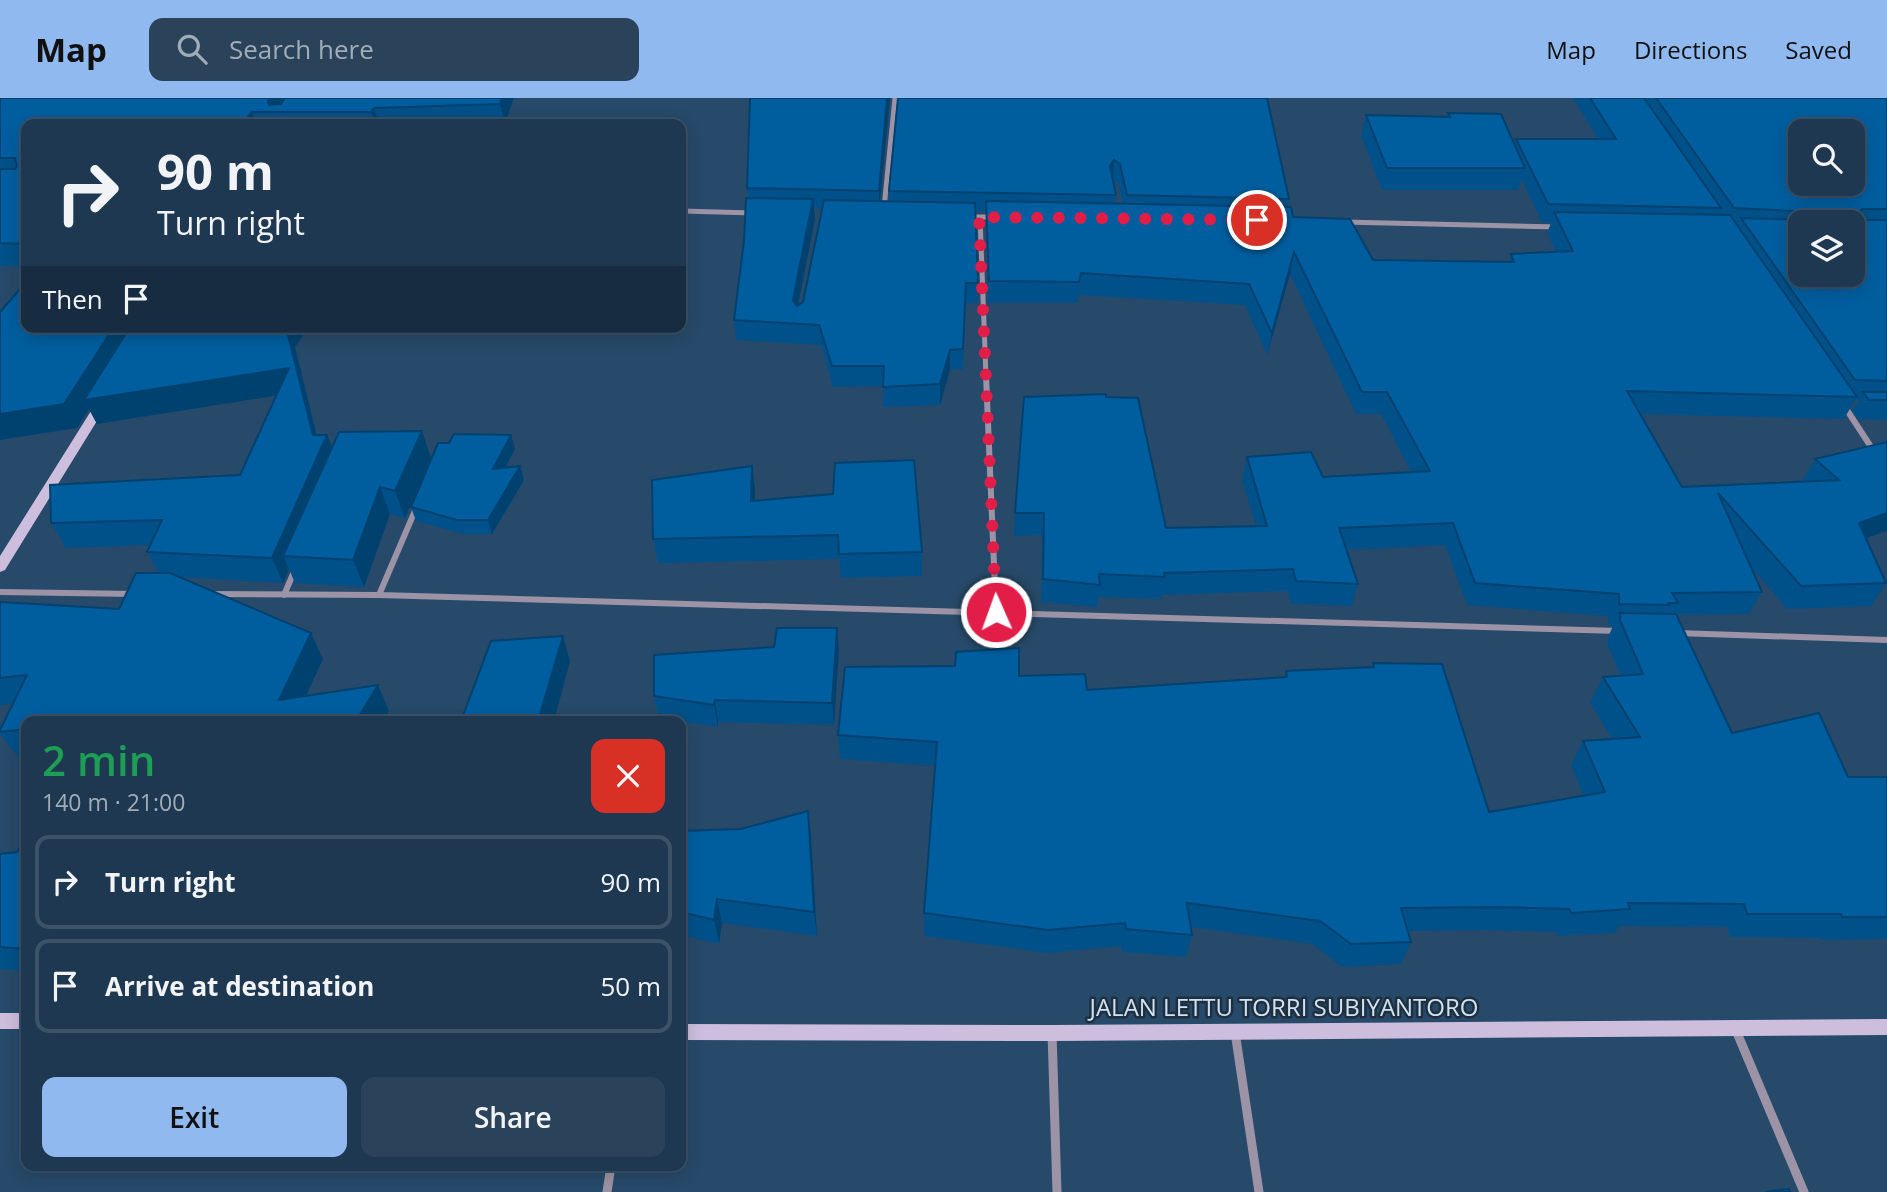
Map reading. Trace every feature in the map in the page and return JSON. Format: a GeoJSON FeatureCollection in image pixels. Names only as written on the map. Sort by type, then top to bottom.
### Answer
{"type":"FeatureCollection","features":[{"type":"Feature","properties":{"kind":"main road"},"geometry":{"type":"LineString","coordinates":[[0,567],[108,394]]}},
{"type":"Feature","properties":{"kind":"main road"},"geometry":{"type":"LineString","coordinates":[[0,1021],[21,1021]]}},
{"type":"Feature","properties":{"kind":"main road","name":"JALAN LETTU TORRI SUBIYANTORO"},"geometry":{"type":"LineString","coordinates":[[686,1032],[1052,1033],[1887,1027]]}},
{"type":"Feature","properties":{"kind":"street"},"geometry":{"type":"LineString","coordinates":[[884,215],[895,98]]}},
{"type":"Feature","properties":{"kind":"street"},"geometry":{"type":"LineString","coordinates":[[686,211],[757,213]]}},
{"type":"Feature","properties":{"kind":"street"},"geometry":{"type":"LineString","coordinates":[[966,217],[1005,218]]}},
{"type":"Feature","properties":{"kind":"street"},"geometry":{"type":"LineString","coordinates":[[979,217],[996,612]]}},
{"type":"Feature","properties":{"kind":"street"},"geometry":{"type":"LineString","coordinates":[[1339,222],[1559,228]]}},
{"type":"Feature","properties":{"kind":"street"},"geometry":{"type":"LineString","coordinates":[[1836,395],[1880,461]]}},
{"type":"Feature","properties":{"kind":"street"},"geometry":{"type":"LineString","coordinates":[[1843,405],[1854,406]]}},
{"type":"Feature","properties":{"kind":"street"},"geometry":{"type":"LineString","coordinates":[[379,595],[421,495]]}},
{"type":"Feature","properties":{"kind":"street"},"geometry":{"type":"LineString","coordinates":[[284,595],[300,558]]}},
{"type":"Feature","properties":{"kind":"street"},"geometry":{"type":"LineString","coordinates":[[0,592],[149,594]]}},
{"type":"Feature","properties":{"kind":"street"},"geometry":{"type":"LineString","coordinates":[[203,594],[379,595],[1622,632]]}},
{"type":"Feature","properties":{"kind":"street"},"geometry":{"type":"LineString","coordinates":[[1664,633],[1887,640]]}},
{"type":"Feature","properties":{"kind":"street"},"geometry":{"type":"LineString","coordinates":[[1734,1027],[1804,1192]]}},
{"type":"Feature","properties":{"kind":"street"},"geometry":{"type":"LineString","coordinates":[[1235,1031],[1259,1192]]}},
{"type":"Feature","properties":{"kind":"street"},"geometry":{"type":"LineString","coordinates":[[1052,1033],[1057,1192]]}},
{"type":"Feature","properties":{"kind":"street"},"geometry":{"type":"LineString","coordinates":[[607,1192],[610,1171]]}},
{"type":"Feature","properties":{"kind":"building"},"geometry":{"type":"Polygon","coordinates":[[[0,98],[270,98],[269,105],[281,104],[285,98],[502,98],[500,104],[374,108],[371,112],[252,112],[246,119],[21,119],[21,244],[0,243],[0,169],[15,169],[17,166],[15,158],[0,158],[0,98]]]}},
{"type":"Feature","properties":{"kind":"building"},"geometry":{"type":"Polygon","coordinates":[[[750,98],[887,98],[879,191],[747,188],[750,98]]]}},
{"type":"Feature","properties":{"kind":"building"},"geometry":{"type":"Polygon","coordinates":[[[898,98],[1267,98],[1289,199],[1127,195],[1120,164],[1114,160],[1110,166],[1116,195],[889,191],[898,98]]]}},
{"type":"Feature","properties":{"kind":"building"},"geometry":{"type":"Polygon","coordinates":[[[1590,98],[1644,98],[1721,208],[1548,204],[1516,139],[1616,139],[1590,98]]]}},
{"type":"Feature","properties":{"kind":"building"},"geometry":{"type":"Polygon","coordinates":[[[1656,98],[1887,98],[1887,209],[1788,211],[1734,208],[1656,98]]]}},
{"type":"Feature","properties":{"kind":"building"},"geometry":{"type":"Polygon","coordinates":[[[1448,113],[1501,114],[1525,168],[1387,168],[1366,115],[1450,117],[1448,113]]]}},
{"type":"Feature","properties":{"kind":"building"},"geometry":{"type":"Polygon","coordinates":[[[746,198],[813,199],[793,300],[797,306],[803,302],[824,200],[975,203],[978,283],[966,283],[963,349],[950,350],[940,384],[883,387],[884,366],[832,366],[819,325],[734,320],[744,241],[746,198]]]}},
{"type":"Feature","properties":{"kind":"building"},"geometry":{"type":"Polygon","coordinates":[[[986,201],[1291,207],[1293,217],[1350,219],[1373,260],[1514,262],[1511,254],[1573,251],[1554,212],[1730,215],[1857,397],[1627,391],[1682,487],[1839,480],[1815,459],[1887,442],[1887,513],[1859,523],[1886,583],[1801,586],[1718,493],[1762,592],[1672,593],[1678,603],[1619,604],[1619,594],[1475,583],[1453,523],[1339,528],[1358,584],[1296,581],[1293,569],[1164,573],[1165,577],[1099,574],[1100,585],[1043,579],[1044,513],[1015,513],[1024,397],[1106,394],[1106,397],[1138,398],[1166,528],[1267,526],[1247,457],[1311,452],[1323,477],[1430,471],[1387,392],[1362,392],[1294,252],[1272,333],[1249,284],[1081,273],[1079,282],[989,281],[986,201]]]}},
{"type":"Feature","properties":{"kind":"building"},"geometry":{"type":"Polygon","coordinates":[[[1741,218],[1788,219],[1788,285],[1741,218]]]}},
{"type":"Feature","properties":{"kind":"building"},"geometry":{"type":"Polygon","coordinates":[[[1865,220],[1887,220],[1887,381],[1855,380],[1790,287],[1865,287],[1865,220]]]}},
{"type":"Feature","properties":{"kind":"building"},"geometry":{"type":"Polygon","coordinates":[[[21,288],[21,333],[110,333],[64,404],[0,414],[0,312],[21,288]]]}},
{"type":"Feature","properties":{"kind":"building"},"geometry":{"type":"Polygon","coordinates":[[[126,333],[288,333],[313,435],[327,435],[272,558],[147,552],[162,520],[51,523],[50,485],[240,475],[289,368],[84,400],[126,333]]]}},
{"type":"Feature","properties":{"kind":"building"},"geometry":{"type":"Polygon","coordinates":[[[1863,392],[1887,392],[1887,400],[1869,400],[1863,392]]]}},
{"type":"Feature","properties":{"kind":"building"},"geometry":{"type":"Polygon","coordinates":[[[422,431],[395,491],[380,487],[353,560],[283,556],[339,432],[422,431]]]}},
{"type":"Feature","properties":{"kind":"building"},"geometry":{"type":"Polygon","coordinates":[[[454,434],[511,435],[493,469],[520,466],[488,520],[457,520],[411,507],[438,443],[449,443],[454,434]]]}},
{"type":"Feature","properties":{"kind":"building"},"geometry":{"type":"Polygon","coordinates":[[[914,460],[922,552],[839,554],[838,535],[653,539],[652,480],[752,466],[751,501],[833,494],[835,463],[914,460]]]}},
{"type":"Feature","properties":{"kind":"building"},"geometry":{"type":"Polygon","coordinates":[[[136,573],[170,573],[311,633],[279,700],[378,685],[359,716],[21,716],[21,730],[0,732],[27,675],[0,678],[0,602],[119,609],[136,573]]]}},
{"type":"Feature","properties":{"kind":"building"},"geometry":{"type":"Polygon","coordinates":[[[1620,613],[1676,614],[1732,733],[1819,713],[1848,777],[1887,777],[1887,917],[1747,914],[1744,904],[1628,903],[1630,909],[1571,913],[1569,909],[1401,908],[1411,942],[1351,944],[1320,921],[1187,903],[1192,935],[1126,929],[1125,923],[1048,930],[924,913],[937,742],[838,735],[845,667],[955,666],[956,652],[1019,648],[1019,676],[1085,674],[1087,690],[1287,677],[1286,671],[1374,667],[1373,663],[1442,664],[1489,812],[1605,792],[1583,741],[1640,737],[1603,677],[1643,674],[1620,620],[1620,613]]]}},
{"type":"Feature","properties":{"kind":"building"},"geometry":{"type":"Polygon","coordinates":[[[777,628],[837,628],[832,703],[715,700],[714,705],[654,696],[654,655],[774,647],[777,628]]]}},
{"type":"Feature","properties":{"kind":"building"},"geometry":{"type":"Polygon","coordinates":[[[563,636],[539,716],[463,716],[491,641],[563,636]]]}},
{"type":"Feature","properties":{"kind":"building"},"geometry":{"type":"Polygon","coordinates":[[[808,811],[814,912],[717,899],[714,920],[686,913],[686,831],[741,829],[808,811]]]}},
{"type":"Feature","properties":{"kind":"building"},"geometry":{"type":"Polygon","coordinates":[[[21,845],[21,949],[0,947],[0,854],[17,852],[21,845]]]}},
{"type":"Feature","properties":{"kind":"building"},"geometry":{"type":"Polygon","coordinates":[[[1789,1189],[1790,1192],[1765,1192],[1789,1189]]]}},
{"type":"Feature","properties":{"kind":"route"},"geometry":{"type":"LineString","coordinates":[[996,612],[979,217],[1257,220]]}}]}
